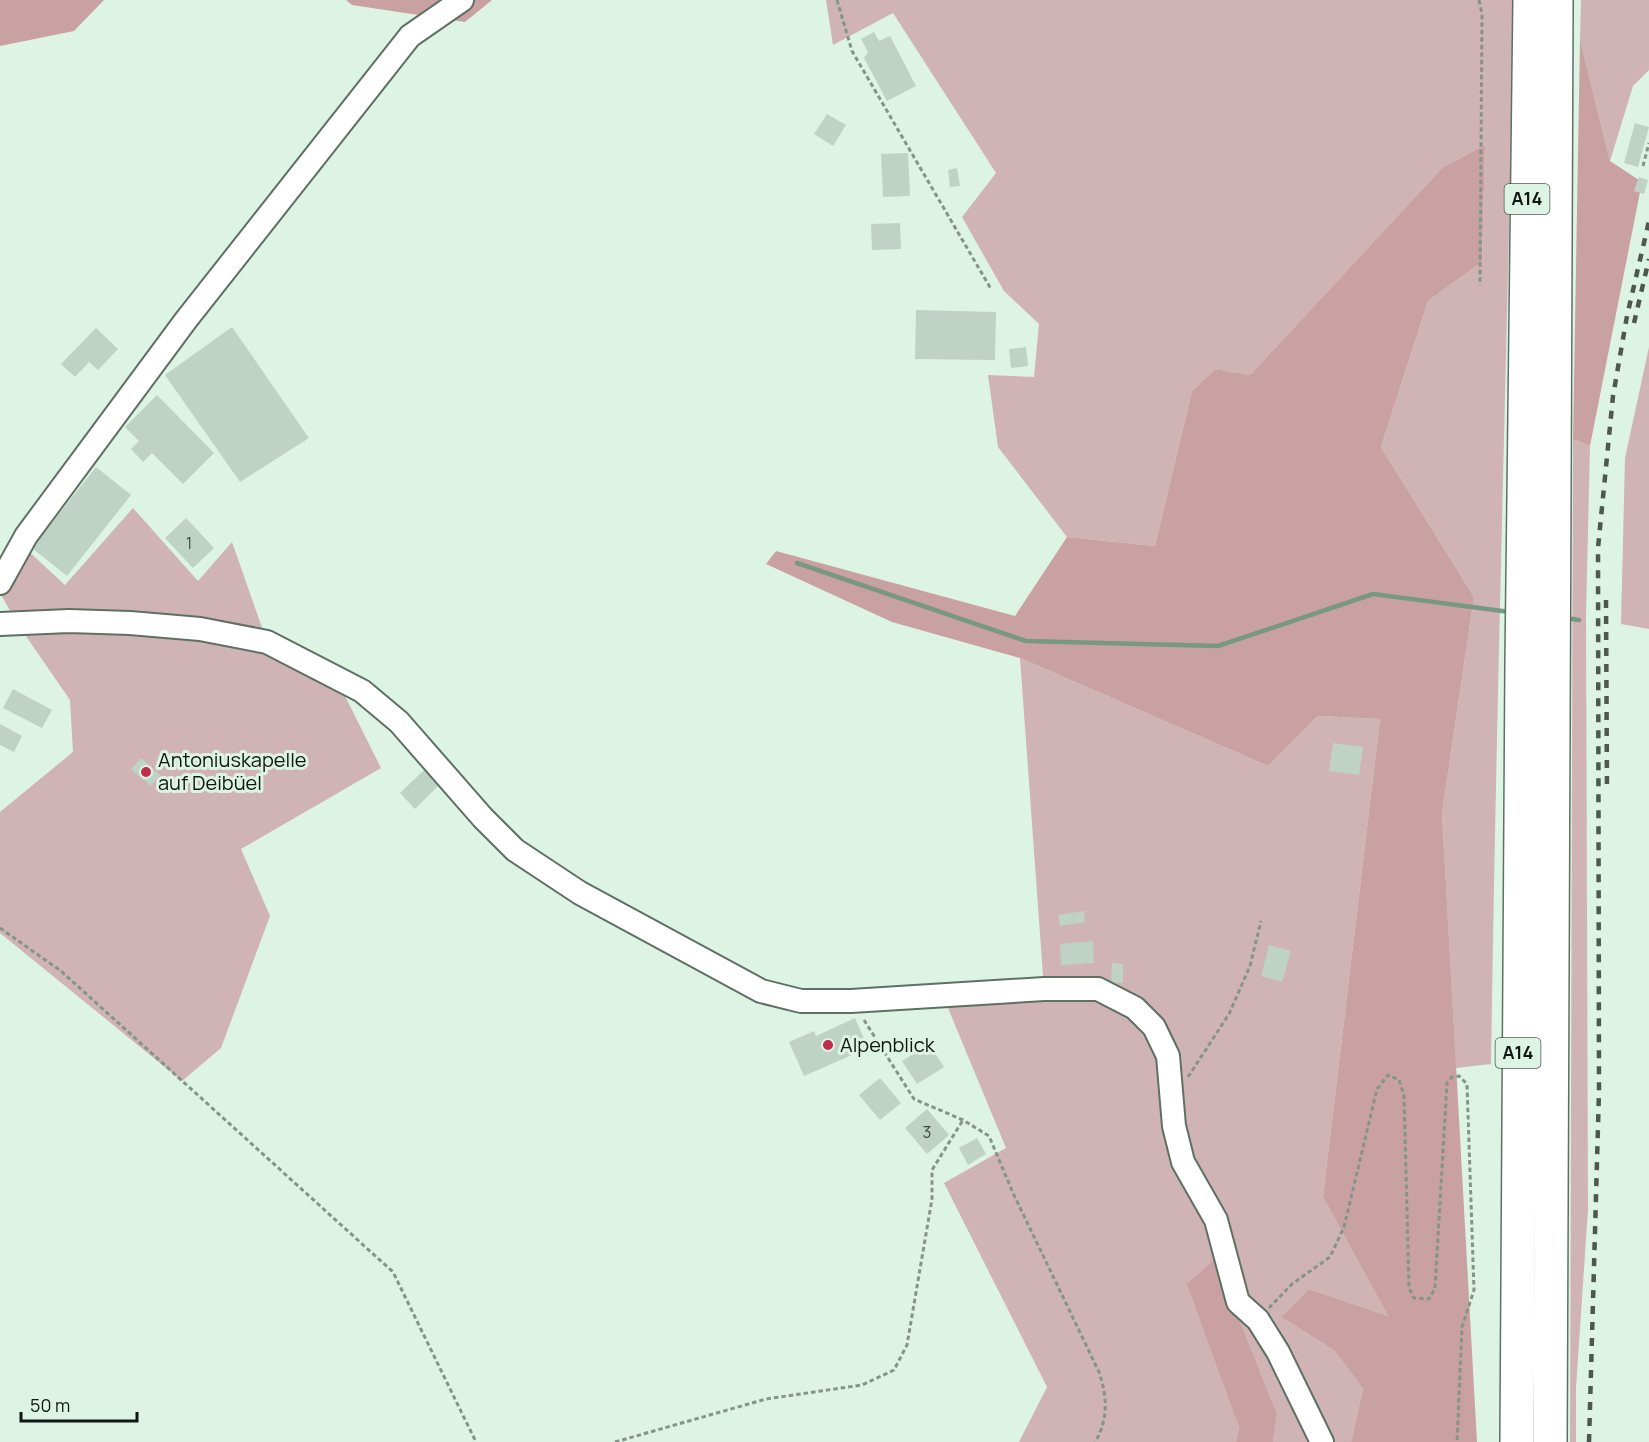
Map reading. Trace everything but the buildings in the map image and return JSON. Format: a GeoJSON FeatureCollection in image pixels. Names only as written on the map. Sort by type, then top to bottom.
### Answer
{"type":"FeatureCollection","features":[{"type":"Feature","properties":{"kind":"highway","name":"A14"},"geometry":{"type":"LineString","coordinates":[[1517,1442],[1521,664],[1530,0]]}},
{"type":"Feature","properties":{"kind":"highway","name":"A14"},"geometry":{"type":"LineString","coordinates":[[1550,1442],[1556,0]]}},
{"type":"Feature","properties":{"kind":"street"},"geometry":{"type":"LineString","coordinates":[[0,583],[26,536],[186,320],[410,36],[462,0]]}},
{"type":"Feature","properties":{"kind":"street"},"geometry":{"type":"LineString","coordinates":[[0,623],[69,621],[130,624],[200,629],[267,642],[362,691],[399,722],[514,850],[580,893],[761,991],[801,1000],[851,1001],[1044,989],[1098,989],[1135,1008],[1154,1027],[1168,1056],[1174,1126],[1183,1162],[1216,1220],[1238,1302],[1258,1320],[1278,1352],[1322,1442]]}},
{"type":"Feature","properties":{"kind":"path"},"geometry":{"type":"LineString","coordinates":[[837,0],[852,51],[991,289]]}},
{"type":"Feature","properties":{"kind":"path"},"geometry":{"type":"LineString","coordinates":[[1479,0],[1482,14],[1480,285]]}},
{"type":"Feature","properties":{"kind":"path"},"geometry":{"type":"LineString","coordinates":[[1643,166],[1649,143]]}},
{"type":"Feature","properties":{"kind":"path"},"geometry":{"type":"LineString","coordinates":[[1172,1089],[1192,1074],[1229,1014],[1250,966],[1261,921]]}},
{"type":"Feature","properties":{"kind":"path"},"geometry":{"type":"LineString","coordinates":[[0,928],[61,971],[393,1272],[476,1442]]}},
{"type":"Feature","properties":{"kind":"path"},"geometry":{"type":"LineString","coordinates":[[851,1001],[914,1099],[963,1120],[988,1136],[1012,1193],[1099,1372],[1106,1393],[1104,1427],[1095,1442]]}},
{"type":"Feature","properties":{"kind":"path"},"geometry":{"type":"LineString","coordinates":[[1258,1320],[1292,1284],[1330,1257],[1344,1227],[1377,1089],[1388,1075],[1399,1080],[1404,1095],[1409,1288],[1414,1298],[1429,1299],[1435,1288],[1448,1083],[1452,1077],[1459,1076],[1467,1084],[1474,1290],[1462,1327],[1457,1442]]}},
{"type":"Feature","properties":{"kind":"path"},"geometry":{"type":"LineString","coordinates":[[615,1442],[766,1399],[862,1384],[894,1370],[907,1345],[932,1199],[932,1170],[963,1120]]}},
{"type":"Feature","properties":{"kind":"shaded area"},"geometry":{"type":"Polygon","coordinates":[[[0,0],[104,0],[74,31],[0,46],[0,0]]]}},
{"type":"Feature","properties":{"kind":"shaded area"},"geometry":{"type":"Polygon","coordinates":[[[346,0],[492,0],[465,22],[352,5],[346,0]]]}},
{"type":"Feature","properties":{"kind":"shaded area"},"geometry":{"type":"Polygon","coordinates":[[[826,0],[1514,0],[1491,1064],[1456,1068],[1442,813],[1474,597],[1381,447],[1428,301],[1482,262],[1485,145],[1443,167],[1250,375],[1215,369],[1192,391],[1155,546],[1067,537],[998,447],[988,375],[1034,377],[1039,324],[1004,291],[962,217],[996,173],[893,13],[833,45],[826,0]]]}},
{"type":"Feature","properties":{"kind":"shaded area"},"geometry":{"type":"Polygon","coordinates":[[[1581,0],[1649,0],[1649,70],[1633,86],[1610,161],[1580,39],[1581,0]]]}},
{"type":"Feature","properties":{"kind":"shaded area"},"geometry":{"type":"Polygon","coordinates":[[[1580,39],[1610,161],[1642,182],[1590,446],[1573,439],[1580,39]]]}},
{"type":"Feature","properties":{"kind":"shaded area"},"geometry":{"type":"Polygon","coordinates":[[[1485,145],[1482,262],[1428,301],[1381,447],[1474,597],[1442,813],[1477,1442],[1351,1442],[1363,1389],[1335,1351],[1281,1317],[1309,1289],[1388,1316],[1323,1197],[1380,719],[1318,716],[1268,766],[1020,658],[892,622],[766,564],[776,551],[1015,616],[1067,537],[1155,546],[1192,391],[1215,369],[1250,375],[1443,167],[1485,145]]]}},
{"type":"Feature","properties":{"kind":"shaded area"},"geometry":{"type":"Polygon","coordinates":[[[1649,347],[1649,629],[1621,624],[1625,458],[1649,347]]]}},
{"type":"Feature","properties":{"kind":"shaded area"},"geometry":{"type":"Polygon","coordinates":[[[1573,439],[1590,446],[1586,616],[1588,1209],[1576,1388],[1576,1442],[1570,1442],[1573,439]]]}},
{"type":"Feature","properties":{"kind":"shaded area"},"geometry":{"type":"Polygon","coordinates":[[[133,508],[198,581],[232,542],[267,642],[336,678],[381,768],[241,849],[270,916],[221,1048],[182,1081],[0,933],[0,812],[73,752],[70,700],[17,623],[0,593],[26,549],[65,585],[133,508]]]}},
{"type":"Feature","properties":{"kind":"shaded area"},"geometry":{"type":"Polygon","coordinates":[[[1020,658],[1268,766],[1318,716],[1380,719],[1323,1197],[1388,1316],[1309,1289],[1281,1317],[1335,1351],[1363,1389],[1351,1442],[1273,1442],[1277,1415],[1218,1363],[1239,1427],[1236,1442],[1019,1442],[1047,1387],[944,1183],[1006,1148],[943,996],[1044,989],[1020,658]]]}},
{"type":"Feature","properties":{"kind":"shaded area"},"geometry":{"type":"Polygon","coordinates":[[[1215,1259],[1277,1415],[1273,1442],[1236,1442],[1239,1427],[1187,1284],[1215,1259]]]}},
{"type":"Feature","properties":{"kind":"waterway"},"geometry":{"type":"LineString","coordinates":[[797,563],[1026,641],[1218,646],[1373,594],[1510,612]]}},
{"type":"Feature","properties":{"kind":"waterway"},"geometry":{"type":"LineString","coordinates":[[1566,618],[1579,620]]}},
{"type":"Feature","properties":{"kind":"railway"},"geometry":{"type":"LineString","coordinates":[[1589,1442],[1599,1091],[1598,548],[1613,396],[1627,316],[1649,221]]}},
{"type":"Feature","properties":{"kind":"railway"},"geometry":{"type":"LineString","coordinates":[[1634,323],[1649,259]]}},
{"type":"Feature","properties":{"kind":"railway"},"geometry":{"type":"LineString","coordinates":[[1606,600],[1607,792]]}},
{"type":"Feature","properties":{"kind":"place","name":"Antoniuskapelle auf Deibüel"},"geometry":{"type":"Point","coordinates":[146,772]}},
{"type":"Feature","properties":{"kind":"place","name":"Alpenblick"},"geometry":{"type":"Point","coordinates":[828,1045]}}]}
